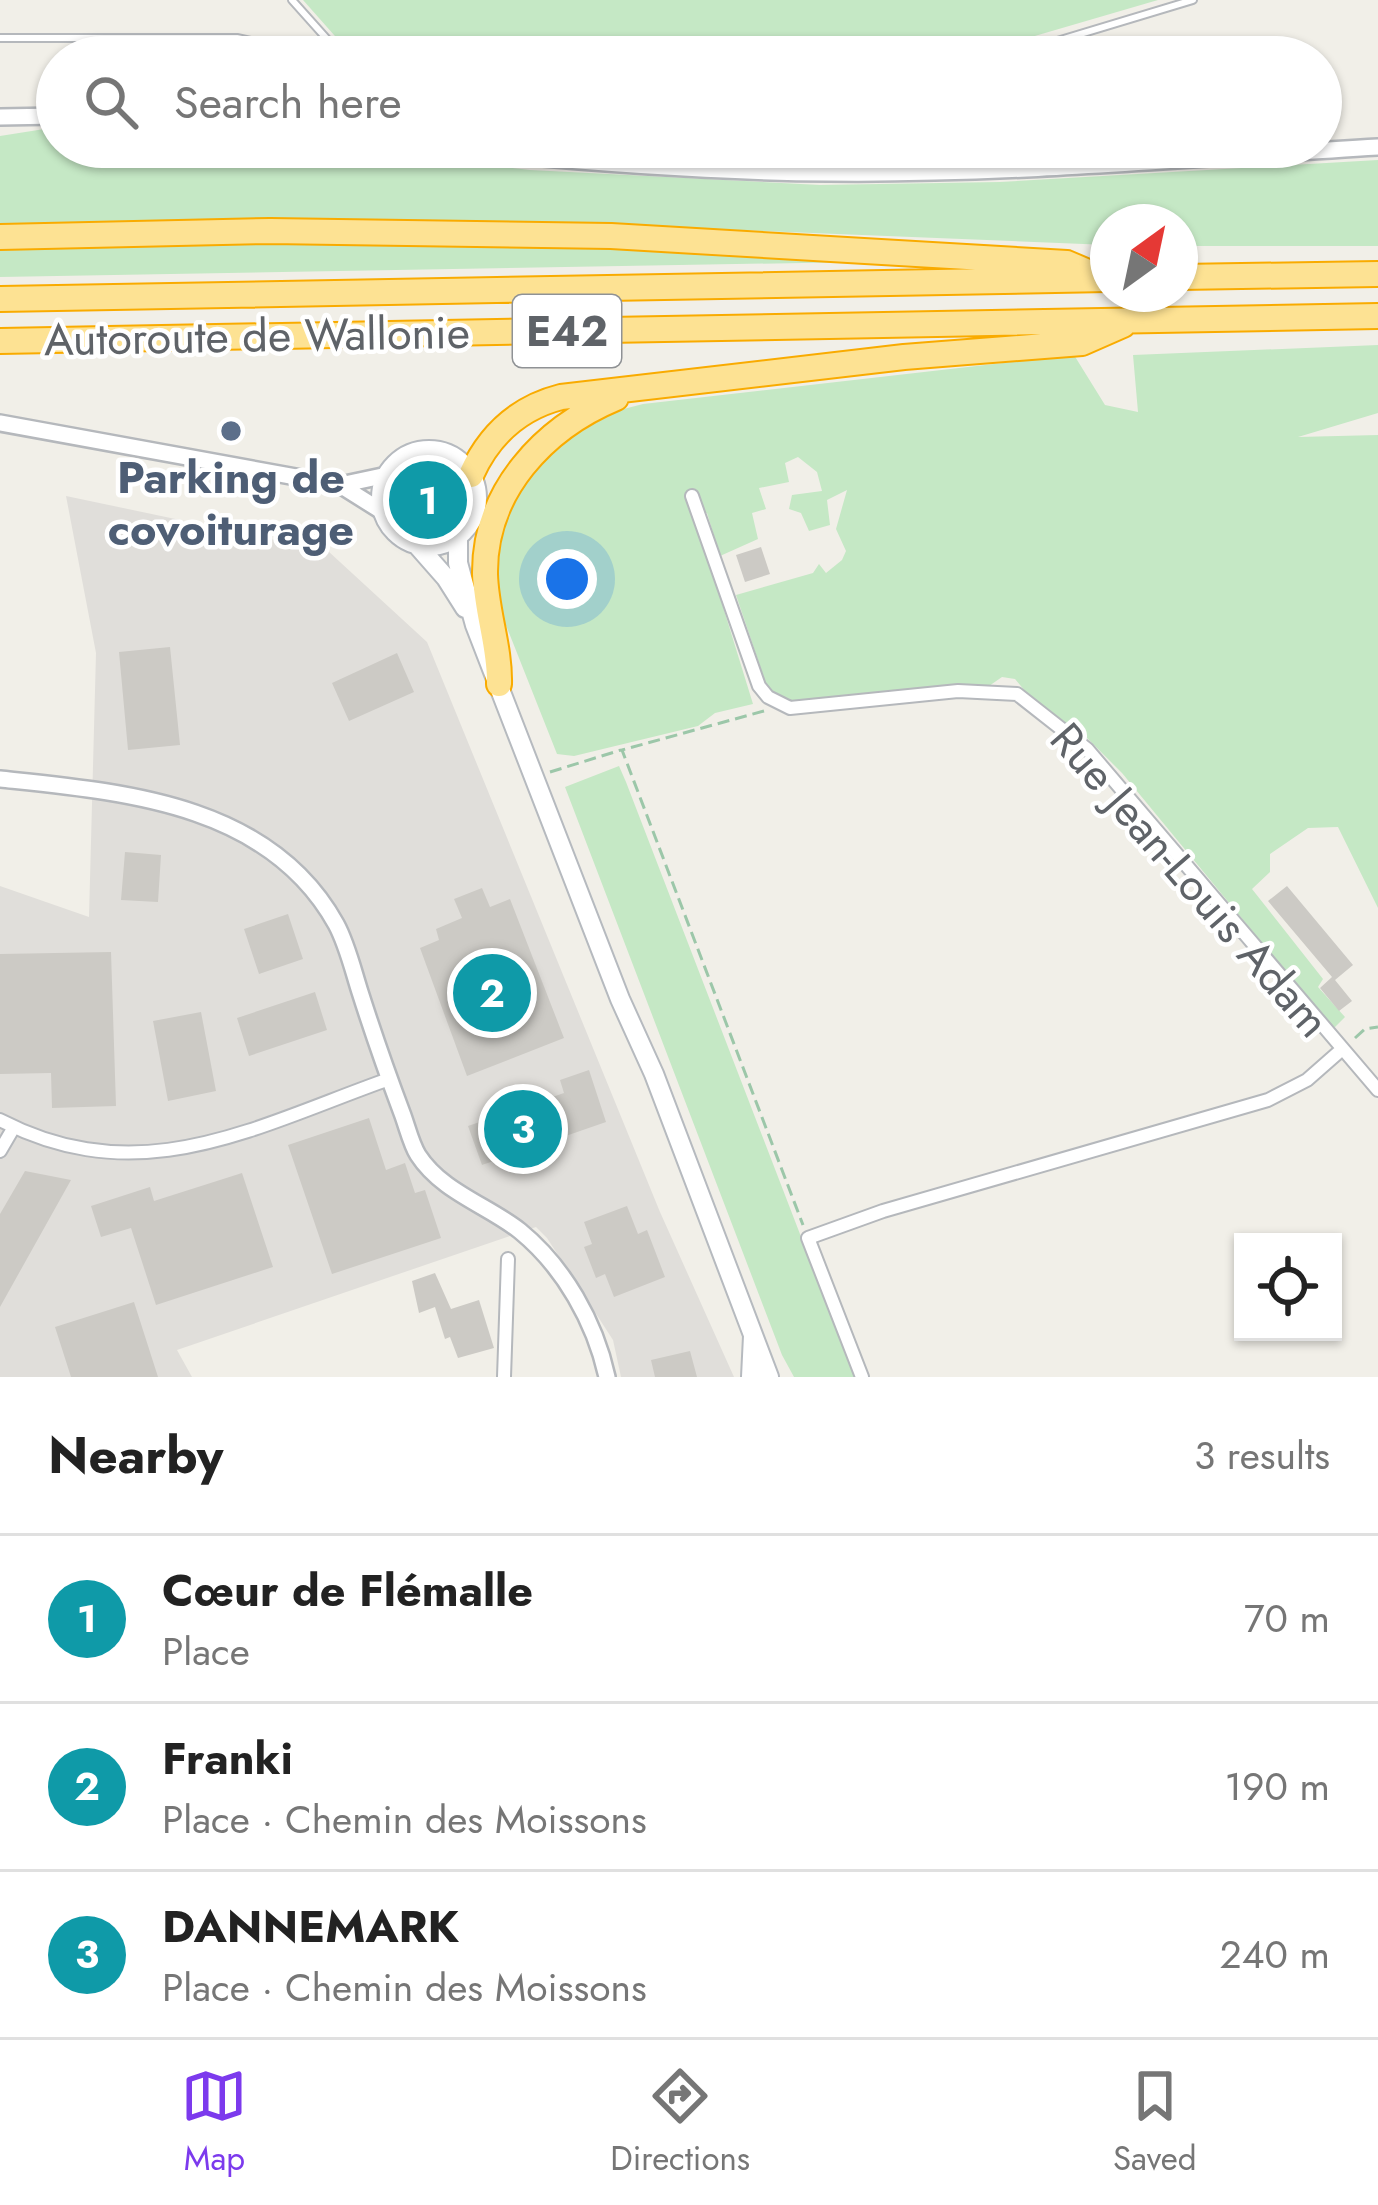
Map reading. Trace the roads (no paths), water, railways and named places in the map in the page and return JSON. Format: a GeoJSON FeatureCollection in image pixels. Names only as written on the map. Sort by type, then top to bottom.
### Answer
{"type":"FeatureCollection","features":[{"type":"Feature","properties":{"kind":"highway"},"geometry":{"type":"LineString","coordinates":[[0,237],[248,231],[611,236],[1067,263],[1090,273]]}},
{"type":"Feature","properties":{"kind":"highway"},"geometry":{"type":"LineString","coordinates":[[1198,278],[1378,274]]}},
{"type":"Feature","properties":{"kind":"highway","name":"Autoroute de Wallonie"},"geometry":{"type":"LineString","coordinates":[[0,299],[1090,279]]}},
{"type":"Feature","properties":{"kind":"highway","name":"Autoroute de Wallonie"},"geometry":{"type":"LineString","coordinates":[[0,340],[1378,316]]}},
{"type":"Feature","properties":{"kind":"highway"},"geometry":{"type":"LineString","coordinates":[[471,475],[496,435],[537,403],[904,357],[1082,343],[1135,321]]}},
{"type":"Feature","properties":{"kind":"highway"},"geometry":{"type":"LineString","coordinates":[[499,684],[500,656],[491,628],[485,570],[498,507],[534,453],[568,422],[620,397],[661,386]]}},
{"type":"Feature","properties":{"kind":"main road"},"geometry":{"type":"LineString","coordinates":[[417,545],[439,545],[458,536],[470,524],[476,508],[471,475],[454,458],[431,451],[408,455],[387,475],[381,493],[383,512],[394,531],[417,545],[446,578],[475,625]]}},
{"type":"Feature","properties":{"kind":"main road"},"geometry":{"type":"LineString","coordinates":[[458,536],[458,563],[475,625],[774,1377]]}},
{"type":"Feature","properties":{"kind":"main road"},"geometry":{"type":"LineString","coordinates":[[752,1377],[754,1331]]}},
{"type":"Feature","properties":{"kind":"street"},"geometry":{"type":"LineString","coordinates":[[0,117],[36,116]]}},
{"type":"Feature","properties":{"kind":"street"},"geometry":{"type":"LineString","coordinates":[[1342,148],[1378,146]]}},
{"type":"Feature","properties":{"kind":"street"},"geometry":{"type":"LineString","coordinates":[[729,168],[873,173],[967,168]]}},
{"type":"Feature","properties":{"kind":"street"},"geometry":{"type":"LineString","coordinates":[[0,423],[340,485],[383,512]]}},
{"type":"Feature","properties":{"kind":"street"},"geometry":{"type":"LineString","coordinates":[[340,485],[387,475]]}},
{"type":"Feature","properties":{"kind":"street","name":"Rue Jean-Louis Adam"},"geometry":{"type":"LineString","coordinates":[[692,496],[759,686],[777,702],[790,707],[958,691],[1017,694],[1087,749],[1378,1090]]}},
{"type":"Feature","properties":{"kind":"street"},"geometry":{"type":"LineString","coordinates":[[0,779],[200,812],[246,832],[285,860],[316,892],[338,928],[418,1155],[451,1188],[520,1232],[565,1277],[600,1347],[607,1377]]}},
{"type":"Feature","properties":{"kind":"street"},"geometry":{"type":"LineString","coordinates":[[862,1377],[808,1238],[883,1211],[1268,1100],[1307,1080],[1340,1051]]}},
{"type":"Feature","properties":{"kind":"street"},"geometry":{"type":"LineString","coordinates":[[0,1120],[84,1151],[147,1155],[203,1145],[389,1079]]}},
{"type":"Feature","properties":{"kind":"street"},"geometry":{"type":"LineString","coordinates":[[0,1151],[14,1127]]}},
{"type":"Feature","properties":{"kind":"street"},"geometry":{"type":"LineString","coordinates":[[505,1377],[508,1259]]}},
{"type":"Feature","properties":{"kind":"lane"},"geometry":{"type":"LineString","coordinates":[[292,0],[324,36]]}},
{"type":"Feature","properties":{"kind":"lane"},"geometry":{"type":"LineString","coordinates":[[1073,36],[1192,0]]}},
{"type":"Feature","properties":{"kind":"lane"},"geometry":{"type":"LineString","coordinates":[[0,38],[36,38]]}},
{"type":"Feature","properties":{"kind":"place","name":"Parking de covoiturage"},"geometry":{"type":"Point","coordinates":[231,431]}},
{"type":"Feature","properties":{"kind":"place","name":"Cœur de Flémalle"},"geometry":{"type":"Point","coordinates":[428,500]}},
{"type":"Feature","properties":{"kind":"place","name":"Franki"},"geometry":{"type":"Point","coordinates":[492,993]}},
{"type":"Feature","properties":{"kind":"place","name":"DANNEMARK"},"geometry":{"type":"Point","coordinates":[523,1129]}}]}
